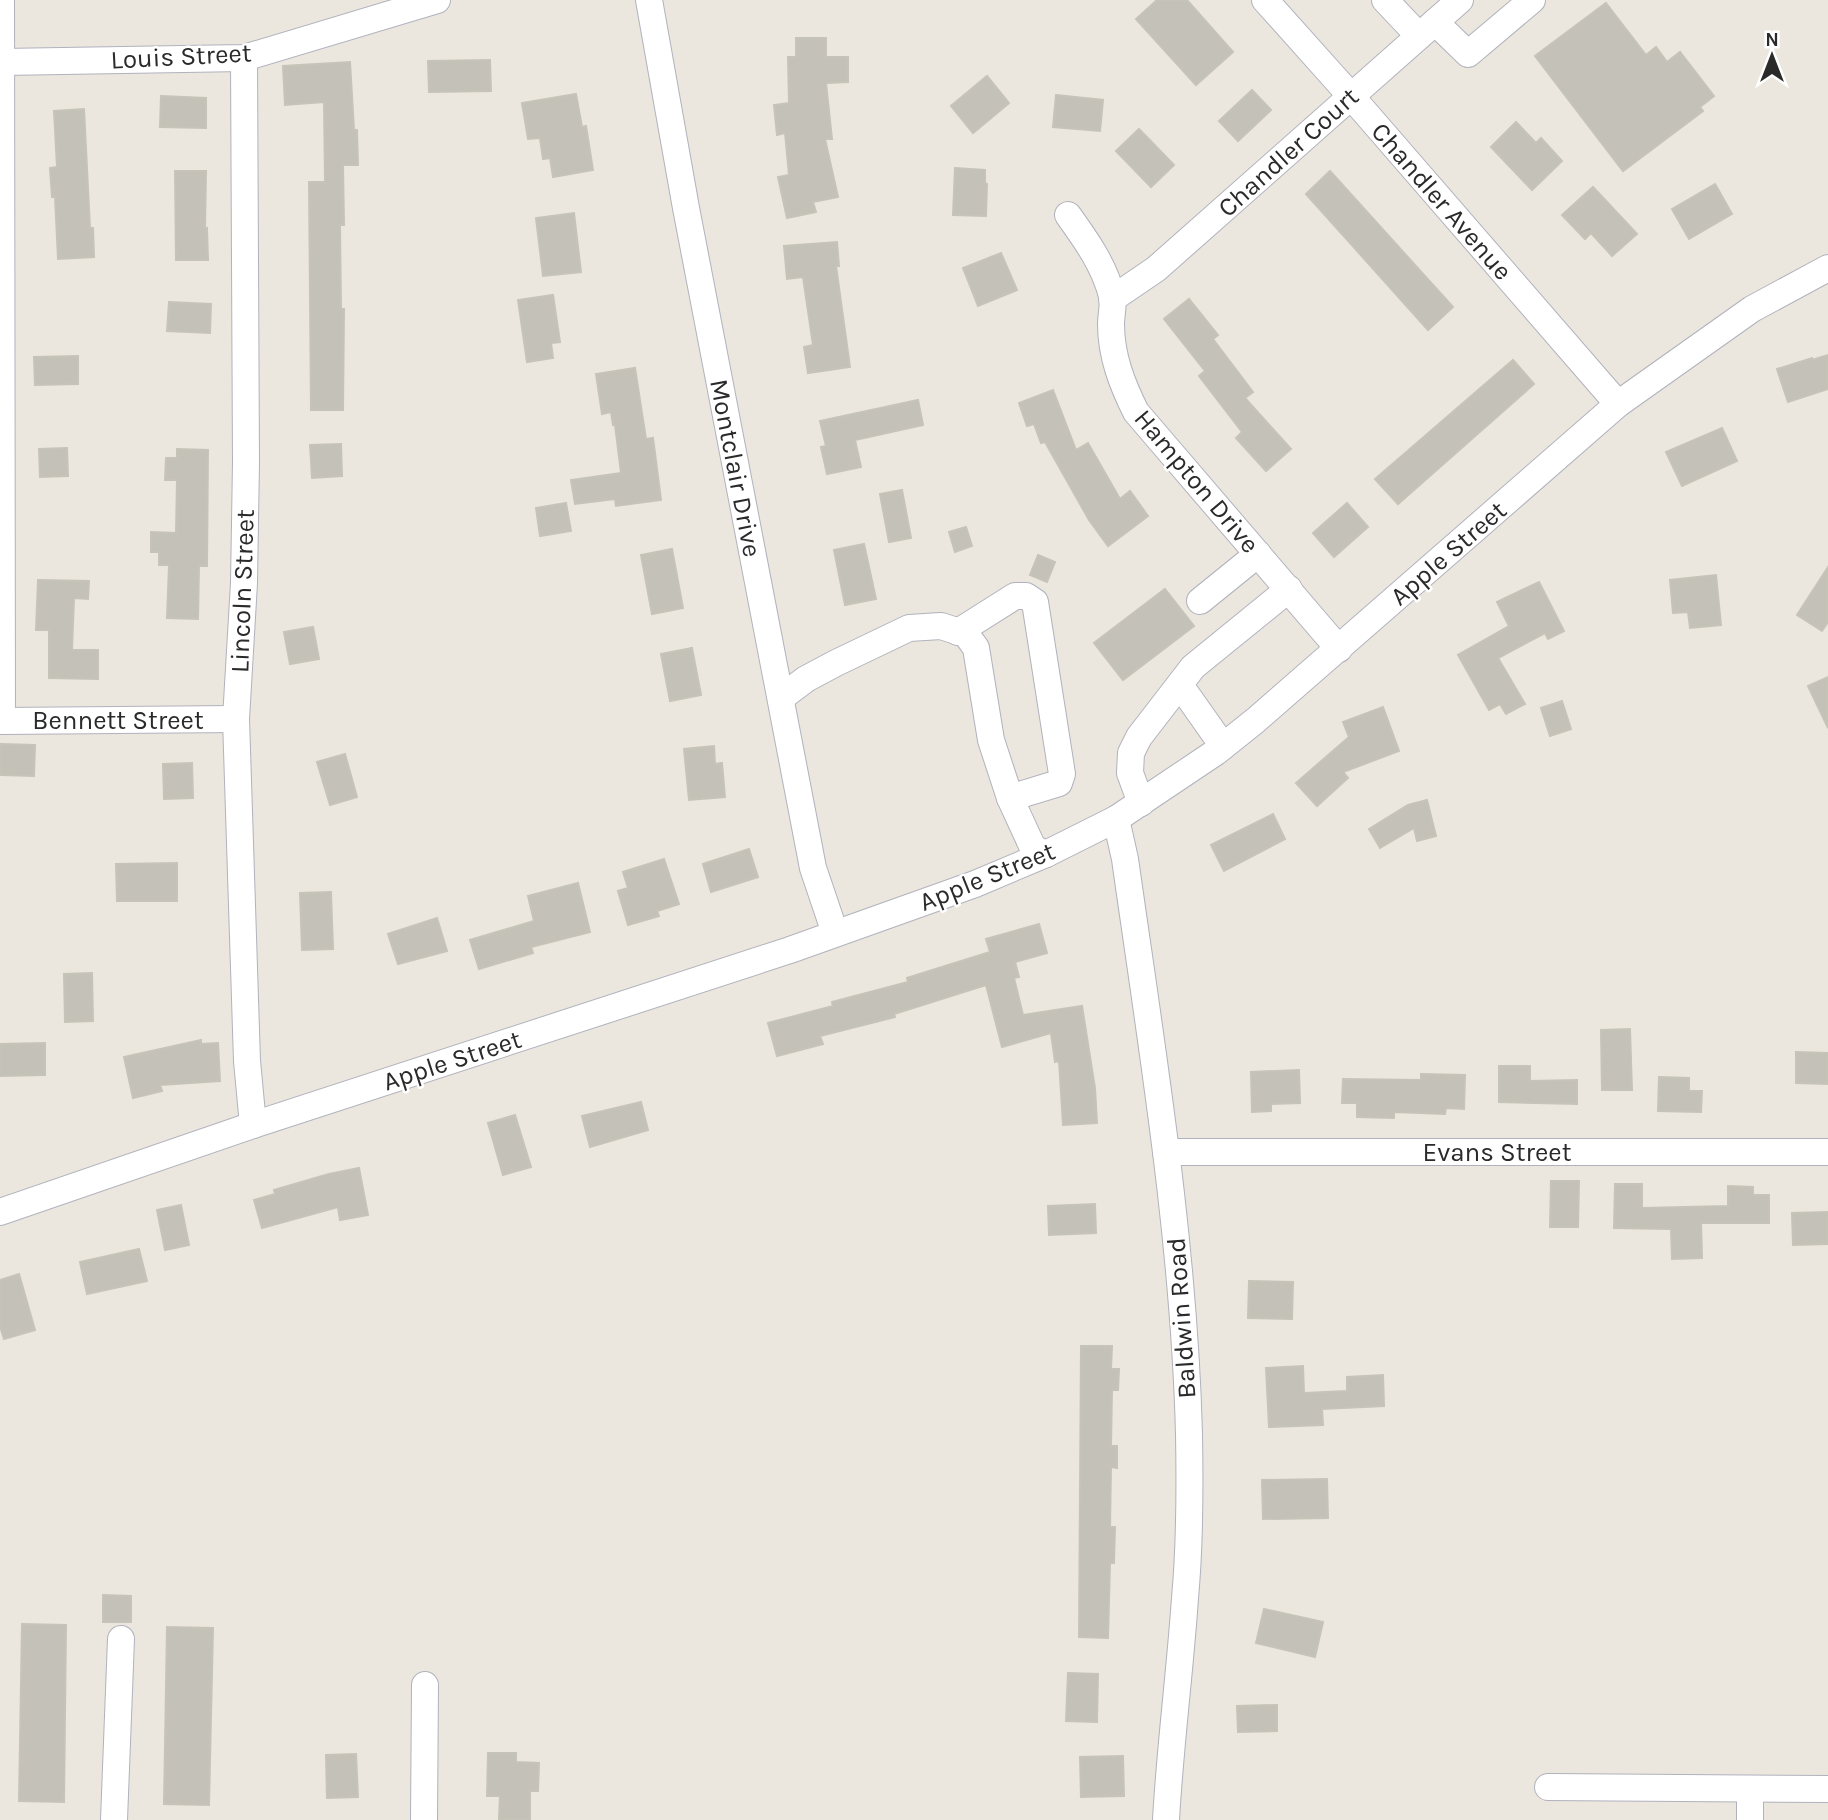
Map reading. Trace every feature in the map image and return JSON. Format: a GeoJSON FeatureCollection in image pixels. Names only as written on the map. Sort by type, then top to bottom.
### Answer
{"type":"FeatureCollection","features":[{"type":"Feature","properties":{"kind":"street"},"geometry":{"type":"LineString","coordinates":[[1,0],[1,721]]}},
{"type":"Feature","properties":{"kind":"street","name":"Louis Street"},"geometry":{"type":"LineString","coordinates":[[2,62],[244,58],[437,0]]}},
{"type":"Feature","properties":{"kind":"street","name":"Montclair Drive"},"geometry":{"type":"LineString","coordinates":[[649,0],[693,247],[813,868],[835,933]]}},
{"type":"Feature","properties":{"kind":"street"},"geometry":{"type":"LineString","coordinates":[[1385,0],[1468,54],[1532,0]]}},
{"type":"Feature","properties":{"kind":"street","name":"Chandler Court"},"geometry":{"type":"LineString","coordinates":[[1112,299],[1156,269],[1460,0]]}},
{"type":"Feature","properties":{"kind":"street","name":"Chandler Avenue"},"geometry":{"type":"LineString","coordinates":[[1279,5],[1350,95],[1618,404]]}},
{"type":"Feature","properties":{"kind":"street","name":"Lincoln Street"},"geometry":{"type":"LineString","coordinates":[[244,58],[246,462],[244,583],[236,719],[247,1061],[253,1125]]}},
{"type":"Feature","properties":{"kind":"street","name":"Hampton Drive"},"geometry":{"type":"LineString","coordinates":[[1068,215],[1093,251],[1112,299],[1114,355],[1122,384],[1136,412],[1339,649]]}},
{"type":"Feature","properties":{"kind":"street","name":"Apple Street"},"geometry":{"type":"LineString","coordinates":[[0,1212],[253,1125],[790,950],[975,884],[1046,854],[1116,819],[1223,746],[1339,649],[1618,404],[1752,309],[1828,268]]}},
{"type":"Feature","properties":{"kind":"street"},"geometry":{"type":"LineString","coordinates":[[1200,601],[1258,554]]}},
{"type":"Feature","properties":{"kind":"street"},"geometry":{"type":"LineString","coordinates":[[1141,803],[1130,773],[1131,753],[1139,737],[1194,667],[1289,589]]}},
{"type":"Feature","properties":{"kind":"street"},"geometry":{"type":"LineString","coordinates":[[958,632],[1015,596],[1026,597],[1035,603],[1062,774],[1059,783],[1010,798]]}},
{"type":"Feature","properties":{"kind":"street"},"geometry":{"type":"LineString","coordinates":[[782,697],[836,663],[909,628],[941,626],[967,634],[976,648],[991,740],[1010,798],[1032,848],[1046,854]]}},
{"type":"Feature","properties":{"kind":"street"},"geometry":{"type":"LineString","coordinates":[[1180,685],[1223,746]]}},
{"type":"Feature","properties":{"kind":"street","name":"Bennett Street"},"geometry":{"type":"LineString","coordinates":[[1,721],[236,719]]}},
{"type":"Feature","properties":{"kind":"street","name":"Baldwin Road"},"geometry":{"type":"LineString","coordinates":[[1116,819],[1125,859],[1166,1152],[1182,1314],[1187,1399],[1189,1488],[1186,1596],[1166,1820]]}},
{"type":"Feature","properties":{"kind":"street","name":"Evans Street"},"geometry":{"type":"LineString","coordinates":[[1166,1152],[1828,1152]]}},
{"type":"Feature","properties":{"kind":"street"},"geometry":{"type":"LineString","coordinates":[[114,1820],[121,1639]]}},
{"type":"Feature","properties":{"kind":"street"},"geometry":{"type":"LineString","coordinates":[[424,1820],[425,1685]]}},
{"type":"Feature","properties":{"kind":"street"},"geometry":{"type":"LineString","coordinates":[[1548,1787],[1828,1789]]}},
{"type":"Feature","properties":{"kind":"street"},"geometry":{"type":"LineString","coordinates":[[1750,1789],[1750,1820]]}},
{"type":"Feature","properties":{"kind":"building"},"geometry":{"type":"Polygon","coordinates":[[[1157,0],[1187,0],[1233,52],[1196,85],[1136,19],[1157,0]]]}},
{"type":"Feature","properties":{"kind":"building"},"geometry":{"type":"Polygon","coordinates":[[[1606,3],[1646,55],[1656,47],[1667,62],[1680,52],[1714,96],[1700,107],[1703,111],[1623,171],[1535,56],[1606,3]]]}},
{"type":"Feature","properties":{"kind":"building"},"geometry":{"type":"Polygon","coordinates":[[[796,38],[826,38],[826,57],[848,57],[848,82],[826,83],[832,139],[825,139],[838,197],[813,202],[816,212],[787,218],[778,177],[789,175],[785,133],[777,135],[774,105],[789,103],[788,57],[796,57],[796,38]]]}},
{"type":"Feature","properties":{"kind":"building"},"geometry":{"type":"Polygon","coordinates":[[[490,60],[491,91],[429,92],[428,61],[490,60]]]}},
{"type":"Feature","properties":{"kind":"building"},"geometry":{"type":"Polygon","coordinates":[[[350,62],[358,165],[343,165],[344,225],[340,225],[341,309],[344,309],[343,410],[311,410],[309,182],[325,182],[324,102],[285,105],[283,66],[350,62]]]}},
{"type":"Feature","properties":{"kind":"building"},"geometry":{"type":"Polygon","coordinates":[[[987,76],[1009,103],[973,133],[951,106],[987,76]]]}},
{"type":"Feature","properties":{"kind":"building"},"geometry":{"type":"Polygon","coordinates":[[[1252,90],[1271,110],[1238,141],[1219,121],[1252,90]]]}},
{"type":"Feature","properties":{"kind":"building"},"geometry":{"type":"Polygon","coordinates":[[[576,94],[582,127],[586,126],[593,170],[553,177],[550,158],[543,159],[540,138],[528,139],[522,103],[576,94]]]}},
{"type":"Feature","properties":{"kind":"building"},"geometry":{"type":"Polygon","coordinates":[[[1056,95],[1103,100],[1100,131],[1053,127],[1056,95]]]}},
{"type":"Feature","properties":{"kind":"building"},"geometry":{"type":"Polygon","coordinates":[[[161,96],[206,98],[206,128],[160,127],[161,96]]]}},
{"type":"Feature","properties":{"kind":"building"},"geometry":{"type":"Polygon","coordinates":[[[84,109],[94,257],[58,259],[55,197],[52,197],[50,168],[57,167],[54,111],[84,109]]]}},
{"type":"Feature","properties":{"kind":"building"},"geometry":{"type":"Polygon","coordinates":[[[1516,122],[1536,143],[1541,138],[1562,161],[1532,190],[1491,147],[1516,122]]]}},
{"type":"Feature","properties":{"kind":"building"},"geometry":{"type":"Polygon","coordinates":[[[1139,129],[1174,165],[1151,187],[1116,151],[1139,129]]]}},
{"type":"Feature","properties":{"kind":"building"},"geometry":{"type":"Polygon","coordinates":[[[955,168],[985,170],[986,216],[953,215],[955,168]]]}},
{"type":"Feature","properties":{"kind":"building"},"geometry":{"type":"Polygon","coordinates":[[[175,171],[206,171],[205,229],[207,228],[208,260],[176,260],[175,171]]]}},
{"type":"Feature","properties":{"kind":"building"},"geometry":{"type":"Polygon","coordinates":[[[1330,171],[1453,307],[1428,330],[1306,194],[1330,171]]]}},
{"type":"Feature","properties":{"kind":"building"},"geometry":{"type":"Polygon","coordinates":[[[1715,184],[1732,214],[1689,239],[1672,209],[1715,184]]]}},
{"type":"Feature","properties":{"kind":"building"},"geometry":{"type":"Polygon","coordinates":[[[1593,187],[1637,234],[1612,256],[1591,233],[1585,239],[1562,215],[1593,187]]]}},
{"type":"Feature","properties":{"kind":"building"},"geometry":{"type":"Polygon","coordinates":[[[574,213],[581,272],[543,276],[536,218],[574,213]]]}},
{"type":"Feature","properties":{"kind":"building"},"geometry":{"type":"Polygon","coordinates":[[[837,242],[839,266],[836,266],[850,367],[808,373],[804,347],[813,345],[803,277],[787,279],[784,246],[837,242]]]}},
{"type":"Feature","properties":{"kind":"building"},"geometry":{"type":"Polygon","coordinates":[[[1001,253],[1017,290],[978,306],[963,268],[1001,253]]]}},
{"type":"Feature","properties":{"kind":"building"},"geometry":{"type":"Polygon","coordinates":[[[553,295],[560,342],[551,343],[553,358],[527,362],[518,300],[553,295]]]}},
{"type":"Feature","properties":{"kind":"building"},"geometry":{"type":"Polygon","coordinates":[[[1189,299],[1218,335],[1213,339],[1253,392],[1245,398],[1291,449],[1266,471],[1236,438],[1242,432],[1199,376],[1205,371],[1164,319],[1189,299]]]}},
{"type":"Feature","properties":{"kind":"building"},"geometry":{"type":"Polygon","coordinates":[[[169,302],[211,304],[210,333],[167,331],[169,302]]]}},
{"type":"Feature","properties":{"kind":"building"},"geometry":{"type":"Polygon","coordinates":[[[1828,355],[1828,389],[1788,402],[1777,369],[1828,355]]]}},
{"type":"Feature","properties":{"kind":"building"},"geometry":{"type":"Polygon","coordinates":[[[78,356],[78,384],[35,385],[34,357],[78,356]]]}},
{"type":"Feature","properties":{"kind":"building"},"geometry":{"type":"Polygon","coordinates":[[[1513,360],[1534,384],[1398,504],[1375,479],[1513,360]]]}},
{"type":"Feature","properties":{"kind":"building"},"geometry":{"type":"Polygon","coordinates":[[[635,368],[646,439],[653,438],[661,500],[616,506],[615,499],[575,504],[571,480],[621,473],[615,425],[611,412],[602,414],[596,374],[635,368]]]}},
{"type":"Feature","properties":{"kind":"building"},"geometry":{"type":"Polygon","coordinates":[[[1053,390],[1076,450],[1088,443],[1120,499],[1130,491],[1148,516],[1108,546],[1089,520],[1045,442],[1041,443],[1034,424],[1027,426],[1019,403],[1053,390]]]}},
{"type":"Feature","properties":{"kind":"building"},"geometry":{"type":"Polygon","coordinates":[[[918,400],[923,425],[855,440],[861,467],[827,474],[821,447],[826,446],[820,421],[918,400]]]}},
{"type":"Feature","properties":{"kind":"building"},"geometry":{"type":"Polygon","coordinates":[[[1722,428],[1737,461],[1682,486],[1666,452],[1722,428]]]}},
{"type":"Feature","properties":{"kind":"building"},"geometry":{"type":"Polygon","coordinates":[[[341,444],[342,476],[312,478],[310,445],[341,444]]]}},
{"type":"Feature","properties":{"kind":"building"},"geometry":{"type":"Polygon","coordinates":[[[67,448],[68,476],[40,477],[39,449],[67,448]]]}},
{"type":"Feature","properties":{"kind":"building"},"geometry":{"type":"Polygon","coordinates":[[[177,449],[208,450],[207,566],[199,566],[198,619],[167,618],[169,565],[159,565],[159,552],[151,552],[151,532],[176,533],[177,480],[165,480],[166,458],[177,458],[177,449]]]}},
{"type":"Feature","properties":{"kind":"building"},"geometry":{"type":"Polygon","coordinates":[[[902,490],[911,538],[889,542],[880,494],[902,490]]]}},
{"type":"Feature","properties":{"kind":"building"},"geometry":{"type":"Polygon","coordinates":[[[566,503],[571,531],[540,536],[536,508],[566,503]]]}},
{"type":"Feature","properties":{"kind":"building"},"geometry":{"type":"Polygon","coordinates":[[[1347,503],[1368,527],[1334,557],[1313,533],[1347,503]]]}},
{"type":"Feature","properties":{"kind":"building"},"geometry":{"type":"Polygon","coordinates":[[[966,527],[972,546],[955,552],[949,532],[966,527]]]}},
{"type":"Feature","properties":{"kind":"building"},"geometry":{"type":"Polygon","coordinates":[[[864,544],[876,599],[845,605],[834,550],[864,544]]]}},
{"type":"Feature","properties":{"kind":"building"},"geometry":{"type":"Polygon","coordinates":[[[672,549],[683,608],[652,614],[641,555],[672,549]]]}},
{"type":"Feature","properties":{"kind":"building"},"geometry":{"type":"Polygon","coordinates":[[[1038,555],[1055,562],[1047,582],[1030,575],[1038,555]]]}},
{"type":"Feature","properties":{"kind":"building"},"geometry":{"type":"Polygon","coordinates":[[[1828,567],[1828,622],[1822,631],[1797,615],[1828,567]]]}},
{"type":"Feature","properties":{"kind":"building"},"geometry":{"type":"Polygon","coordinates":[[[1716,575],[1721,625],[1690,628],[1688,612],[1673,613],[1670,580],[1716,575]]]}},
{"type":"Feature","properties":{"kind":"building"},"geometry":{"type":"Polygon","coordinates":[[[38,580],[89,581],[88,599],[74,598],[72,650],[98,650],[98,679],[49,678],[49,630],[36,630],[38,580]]]}},
{"type":"Feature","properties":{"kind":"building"},"geometry":{"type":"Polygon","coordinates":[[[1539,582],[1564,631],[1548,639],[1545,633],[1498,658],[1525,704],[1506,714],[1500,704],[1489,710],[1458,655],[1509,626],[1497,602],[1539,582]]]}},
{"type":"Feature","properties":{"kind":"building"},"geometry":{"type":"Polygon","coordinates":[[[1165,589],[1194,626],[1123,680],[1094,643],[1165,589]]]}},
{"type":"Feature","properties":{"kind":"building"},"geometry":{"type":"Polygon","coordinates":[[[313,627],[319,659],[290,664],[284,632],[313,627]]]}},
{"type":"Feature","properties":{"kind":"building"},"geometry":{"type":"Polygon","coordinates":[[[692,648],[701,695],[670,701],[661,654],[692,648]]]}},
{"type":"Feature","properties":{"kind":"building"},"geometry":{"type":"Polygon","coordinates":[[[1828,677],[1828,728],[1808,686],[1828,677]]]}},
{"type":"Feature","properties":{"kind":"building"},"geometry":{"type":"Polygon","coordinates":[[[1562,701],[1571,729],[1550,736],[1541,708],[1562,701]]]}},
{"type":"Feature","properties":{"kind":"building"},"geometry":{"type":"Polygon","coordinates":[[[1383,707],[1399,751],[1343,772],[1348,778],[1317,806],[1296,783],[1349,737],[1343,722],[1383,707]]]}},
{"type":"Feature","properties":{"kind":"building"},"geometry":{"type":"Polygon","coordinates":[[[0,744],[35,745],[34,776],[0,775],[0,744]]]}},
{"type":"Feature","properties":{"kind":"building"},"geometry":{"type":"Polygon","coordinates":[[[714,746],[715,764],[722,763],[725,797],[689,800],[684,749],[714,746]]]}},
{"type":"Feature","properties":{"kind":"building"},"geometry":{"type":"Polygon","coordinates":[[[345,754],[357,797],[330,805],[317,762],[345,754]]]}},
{"type":"Feature","properties":{"kind":"building"},"geometry":{"type":"Polygon","coordinates":[[[192,763],[193,798],[164,799],[163,764],[192,763]]]}},
{"type":"Feature","properties":{"kind":"building"},"geometry":{"type":"Polygon","coordinates":[[[1427,800],[1436,836],[1417,841],[1414,828],[1380,848],[1369,829],[1408,805],[1427,800]]]}},
{"type":"Feature","properties":{"kind":"building"},"geometry":{"type":"Polygon","coordinates":[[[1273,814],[1285,839],[1224,871],[1211,845],[1273,814]]]}},
{"type":"Feature","properties":{"kind":"building"},"geometry":{"type":"Polygon","coordinates":[[[749,849],[758,877],[711,892],[703,864],[749,849]]]}},
{"type":"Feature","properties":{"kind":"building"},"geometry":{"type":"Polygon","coordinates":[[[664,859],[679,904],[657,911],[659,916],[628,925],[618,891],[628,888],[623,872],[664,859]]]}},
{"type":"Feature","properties":{"kind":"building"},"geometry":{"type":"Polygon","coordinates":[[[177,863],[177,901],[117,901],[116,864],[177,863]]]}},
{"type":"Feature","properties":{"kind":"building"},"geometry":{"type":"Polygon","coordinates":[[[578,883],[590,932],[531,947],[533,953],[479,969],[470,940],[534,921],[528,896],[578,883]]]}},
{"type":"Feature","properties":{"kind":"building"},"geometry":{"type":"Polygon","coordinates":[[[331,892],[333,949],[302,950],[300,893],[331,892]]]}},
{"type":"Feature","properties":{"kind":"building"},"geometry":{"type":"Polygon","coordinates":[[[437,918],[447,951],[398,964],[388,934],[437,918]]]}},
{"type":"Feature","properties":{"kind":"building"},"geometry":{"type":"Polygon","coordinates":[[[1039,924],[1047,953],[1015,962],[1019,977],[1014,978],[1023,1015],[1082,1006],[1095,1088],[1097,1123],[1063,1125],[1059,1061],[1055,1062],[1051,1033],[1002,1047],[986,985],[894,1014],[895,1017],[820,1036],[823,1044],[777,1056],[768,1023],[833,1006],[832,1002],[908,982],[907,978],[990,952],[986,939],[1039,924]]]}},
{"type":"Feature","properties":{"kind":"building"},"geometry":{"type":"Polygon","coordinates":[[[92,973],[93,1021],[65,1022],[64,974],[92,973]]]}},
{"type":"Feature","properties":{"kind":"building"},"geometry":{"type":"Polygon","coordinates":[[[1630,1029],[1632,1090],[1602,1090],[1601,1030],[1630,1029]]]}},
{"type":"Feature","properties":{"kind":"building"},"geometry":{"type":"Polygon","coordinates":[[[201,1040],[201,1044],[218,1043],[220,1081],[160,1085],[162,1091],[133,1098],[124,1057],[201,1040]]]}},
{"type":"Feature","properties":{"kind":"building"},"geometry":{"type":"Polygon","coordinates":[[[45,1043],[45,1075],[0,1076],[0,1044],[45,1043]]]}},
{"type":"Feature","properties":{"kind":"building"},"geometry":{"type":"Polygon","coordinates":[[[1796,1052],[1828,1053],[1828,1084],[1796,1083],[1796,1052]]]}},
{"type":"Feature","properties":{"kind":"building"},"geometry":{"type":"Polygon","coordinates":[[[1499,1066],[1530,1066],[1530,1081],[1577,1080],[1577,1104],[1499,1102],[1499,1066]]]}},
{"type":"Feature","properties":{"kind":"building"},"geometry":{"type":"Polygon","coordinates":[[[1299,1070],[1300,1103],[1271,1104],[1271,1111],[1252,1112],[1251,1072],[1299,1070]]]}},
{"type":"Feature","properties":{"kind":"building"},"geometry":{"type":"Polygon","coordinates":[[[1421,1074],[1465,1075],[1464,1109],[1446,1108],[1445,1114],[1394,1112],[1394,1118],[1357,1117],[1357,1103],[1342,1103],[1343,1079],[1421,1080],[1421,1074]]]}},
{"type":"Feature","properties":{"kind":"building"},"geometry":{"type":"Polygon","coordinates":[[[1659,1077],[1689,1078],[1689,1091],[1702,1091],[1701,1112],[1658,1111],[1659,1077]]]}},
{"type":"Feature","properties":{"kind":"building"},"geometry":{"type":"Polygon","coordinates":[[[641,1102],[648,1130],[590,1147],[582,1116],[641,1102]]]}},
{"type":"Feature","properties":{"kind":"building"},"geometry":{"type":"Polygon","coordinates":[[[515,1115],[531,1167],[503,1175],[488,1123],[515,1115]]]}},
{"type":"Feature","properties":{"kind":"building"},"geometry":{"type":"Polygon","coordinates":[[[359,1168],[368,1215],[340,1220],[338,1207],[262,1228],[254,1200],[275,1194],[274,1190],[359,1168]]]}},
{"type":"Feature","properties":{"kind":"building"},"geometry":{"type":"Polygon","coordinates":[[[1551,1181],[1579,1181],[1578,1227],[1550,1227],[1551,1181]]]}},
{"type":"Feature","properties":{"kind":"building"},"geometry":{"type":"Polygon","coordinates":[[[1615,1184],[1642,1184],[1642,1208],[1728,1206],[1728,1186],[1753,1187],[1753,1195],[1769,1195],[1769,1223],[1701,1223],[1702,1258],[1672,1259],[1671,1229],[1614,1228],[1615,1184]]]}},
{"type":"Feature","properties":{"kind":"building"},"geometry":{"type":"Polygon","coordinates":[[[1095,1204],[1096,1233],[1049,1235],[1048,1206],[1095,1204]]]}},
{"type":"Feature","properties":{"kind":"building"},"geometry":{"type":"Polygon","coordinates":[[[181,1205],[189,1245],[165,1250],[157,1210],[181,1205]]]}},
{"type":"Feature","properties":{"kind":"building"},"geometry":{"type":"Polygon","coordinates":[[[1828,1212],[1828,1244],[1793,1245],[1792,1213],[1828,1212]]]}},
{"type":"Feature","properties":{"kind":"building"},"geometry":{"type":"Polygon","coordinates":[[[139,1249],[147,1281],[87,1294],[80,1262],[139,1249]]]}},
{"type":"Feature","properties":{"kind":"building"},"geometry":{"type":"Polygon","coordinates":[[[19,1274],[35,1330],[4,1339],[0,1326],[0,1280],[19,1274]]]}},
{"type":"Feature","properties":{"kind":"building"},"geometry":{"type":"Polygon","coordinates":[[[1249,1281],[1293,1282],[1292,1319],[1248,1318],[1249,1281]]]}},
{"type":"Feature","properties":{"kind":"building"},"geometry":{"type":"Polygon","coordinates":[[[1081,1346],[1112,1346],[1111,1369],[1119,1369],[1118,1390],[1112,1390],[1111,1446],[1117,1446],[1117,1468],[1111,1467],[1110,1527],[1115,1527],[1114,1563],[1110,1563],[1108,1638],[1079,1637],[1081,1346]]]}},
{"type":"Feature","properties":{"kind":"building"},"geometry":{"type":"Polygon","coordinates":[[[1303,1366],[1304,1393],[1347,1391],[1347,1377],[1383,1375],[1384,1406],[1322,1409],[1323,1425],[1269,1427],[1266,1368],[1303,1366]]]}},
{"type":"Feature","properties":{"kind":"building"},"geometry":{"type":"Polygon","coordinates":[[[1327,1479],[1328,1518],[1263,1519],[1262,1480],[1327,1479]]]}},
{"type":"Feature","properties":{"kind":"building"},"geometry":{"type":"Polygon","coordinates":[[[103,1595],[131,1596],[131,1622],[103,1622],[103,1595]]]}},
{"type":"Feature","properties":{"kind":"building"},"geometry":{"type":"Polygon","coordinates":[[[1264,1609],[1323,1622],[1315,1657],[1256,1643],[1264,1609]]]}},
{"type":"Feature","properties":{"kind":"building"},"geometry":{"type":"Polygon","coordinates":[[[22,1624],[66,1625],[64,1802],[19,1801],[22,1624]]]}},
{"type":"Feature","properties":{"kind":"building"},"geometry":{"type":"Polygon","coordinates":[[[167,1627],[213,1628],[209,1805],[164,1804],[167,1627]]]}},
{"type":"Feature","properties":{"kind":"building"},"geometry":{"type":"Polygon","coordinates":[[[1068,1673],[1098,1674],[1097,1722],[1066,1721],[1068,1673]]]}},
{"type":"Feature","properties":{"kind":"building"},"geometry":{"type":"Polygon","coordinates":[[[1277,1705],[1277,1731],[1238,1732],[1237,1706],[1277,1705]]]}},
{"type":"Feature","properties":{"kind":"building"},"geometry":{"type":"Polygon","coordinates":[[[488,1753],[516,1753],[516,1762],[539,1763],[538,1791],[530,1791],[530,1820],[499,1820],[500,1796],[487,1796],[488,1753]]]}},
{"type":"Feature","properties":{"kind":"building"},"geometry":{"type":"Polygon","coordinates":[[[356,1754],[358,1797],[327,1798],[326,1755],[356,1754]]]}},
{"type":"Feature","properties":{"kind":"building"},"geometry":{"type":"Polygon","coordinates":[[[1123,1756],[1124,1796],[1081,1797],[1080,1757],[1123,1756]]]}}]}
